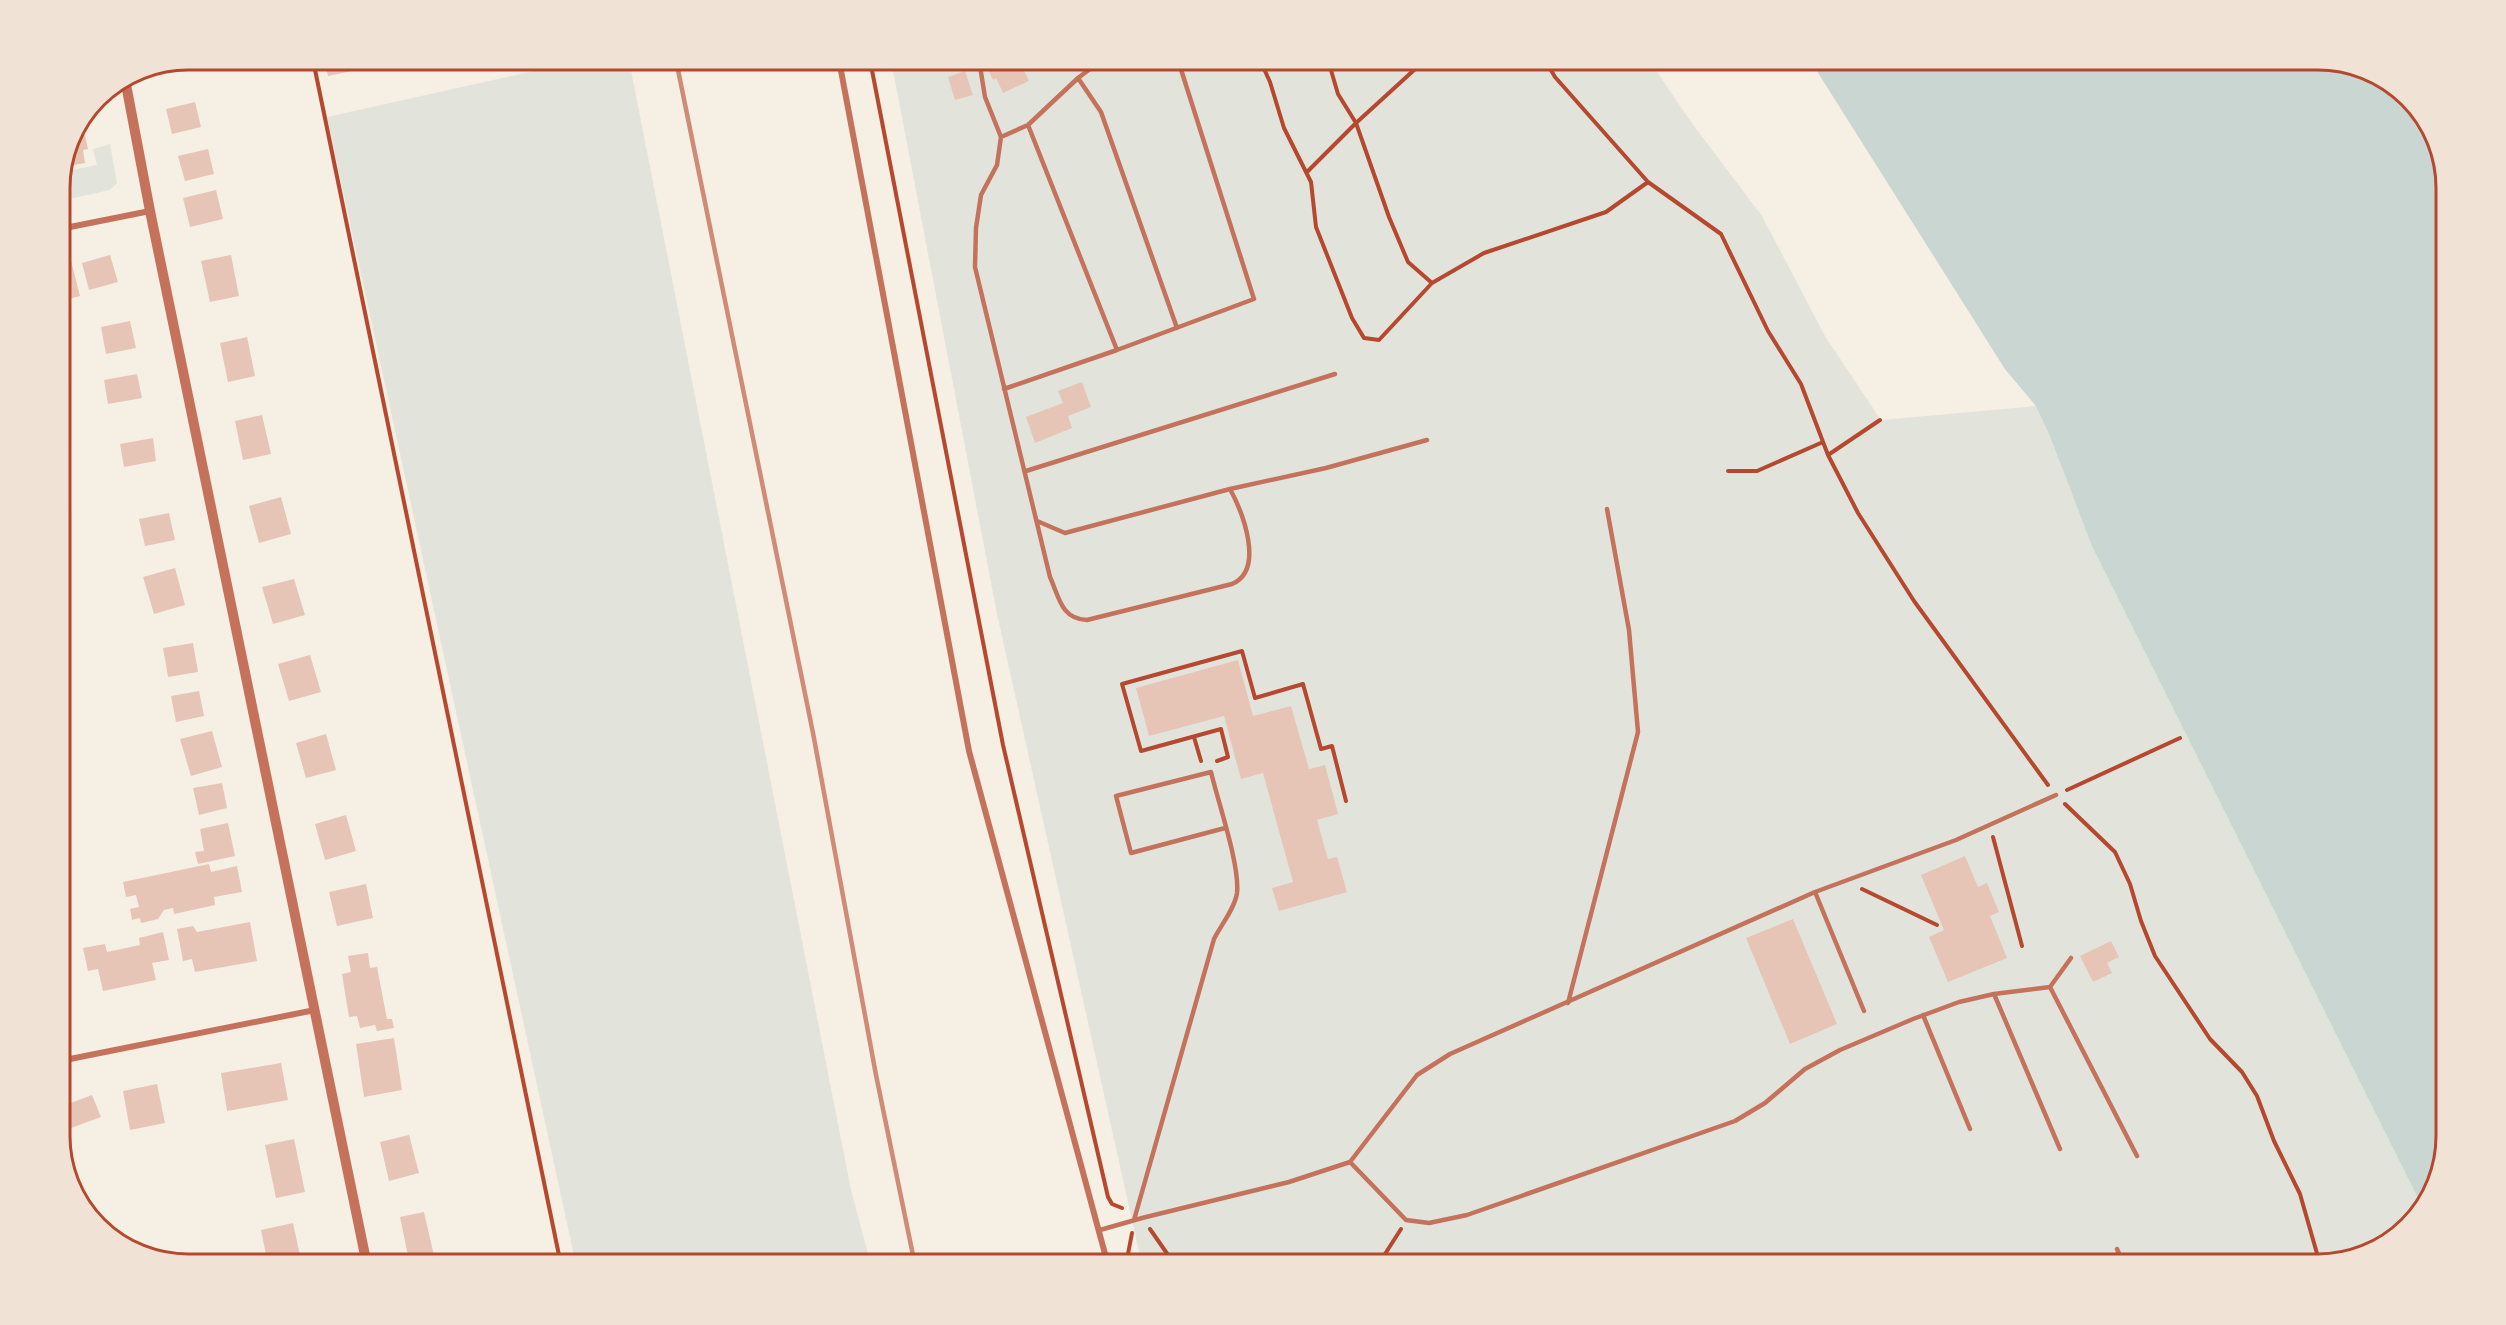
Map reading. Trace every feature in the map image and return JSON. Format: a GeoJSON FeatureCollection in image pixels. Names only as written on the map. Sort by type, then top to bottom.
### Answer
{"type":"FeatureCollection","features":[{"type":"Feature","properties":{"kind":"street"},"geometry":{"type":"LineString","coordinates":[[841,70],[969,752],[1106,1255]]}},
{"type":"Feature","properties":{"kind":"street"},"geometry":{"type":"LineString","coordinates":[[127,88],[365,1255]]}},
{"type":"Feature","properties":{"kind":"street"},"geometry":{"type":"LineString","coordinates":[[71,227],[150,211]]}},
{"type":"Feature","properties":{"kind":"street"},"geometry":{"type":"LineString","coordinates":[[71,1059],[315,1010]]}},
{"type":"Feature","properties":{"kind":"lane"},"geometry":{"type":"LineString","coordinates":[[981,70],[985,96],[1001,137],[997,165],[981,195],[975,228],[975,267],[1050,577],[1065,612],[1076,620],[1087,620],[1239,582],[1245,576],[1251,555],[1236,500],[1230,489]]}},
{"type":"Feature","properties":{"kind":"lane"},"geometry":{"type":"LineString","coordinates":[[1001,137],[1028,125],[1089,70]]}},
{"type":"Feature","properties":{"kind":"lane"},"geometry":{"type":"LineString","coordinates":[[1004,389],[1254,299],[1181,70]]}},
{"type":"Feature","properties":{"kind":"lane"},"geometry":{"type":"LineString","coordinates":[[1078,78],[1101,112],[1177,328]]}},
{"type":"Feature","properties":{"kind":"lane"},"geometry":{"type":"LineString","coordinates":[[1028,125],[1117,350]]}},
{"type":"Feature","properties":{"kind":"lane"},"geometry":{"type":"LineString","coordinates":[[1026,471],[1335,374]]}},
{"type":"Feature","properties":{"kind":"lane"},"geometry":{"type":"LineString","coordinates":[[1037,521],[1065,532],[1230,489],[1326,468],[1427,440]]}},
{"type":"Feature","properties":{"kind":"lane"},"geometry":{"type":"LineString","coordinates":[[1568,1003],[1638,732],[1629,630],[1607,509]]}},
{"type":"Feature","properties":{"kind":"lane"},"geometry":{"type":"LineString","coordinates":[[1134,1220],[1214,939],[1237,896],[1237,875],[1211,772],[1116,796],[1131,853],[1225,828]]}},
{"type":"Feature","properties":{"kind":"lane"},"geometry":{"type":"LineString","coordinates":[[1100,1230],[1289,1182],[1350,1162],[1417,1075],[1450,1054],[1815,892],[1990,825],[2056,795]]}},
{"type":"Feature","properties":{"kind":"lane"},"geometry":{"type":"LineString","coordinates":[[1815,892],[1864,1011]]}},
{"type":"Feature","properties":{"kind":"lane"},"geometry":{"type":"LineString","coordinates":[[1350,1162],[1406,1220],[1429,1223],[1467,1215],[1735,1121],[1765,1103],[1805,1069],[1840,1050],[1923,1015],[1959,1002],[1994,994],[2050,987],[2071,958]]}},
{"type":"Feature","properties":{"kind":"lane"},"geometry":{"type":"LineString","coordinates":[[2050,987],[2137,1156]]}},
{"type":"Feature","properties":{"kind":"lane"},"geometry":{"type":"LineString","coordinates":[[1994,994],[2060,1149]]}},
{"type":"Feature","properties":{"kind":"lane"},"geometry":{"type":"LineString","coordinates":[[1923,1015],[1970,1129]]}},
{"type":"Feature","properties":{"kind":"lane"},"geometry":{"type":"LineString","coordinates":[[2118,1249],[2120,1255]]}},
{"type":"Feature","properties":{"kind":"path"},"geometry":{"type":"LineString","coordinates":[[315,70],[559,1255]]}},
{"type":"Feature","properties":{"kind":"path"},"geometry":{"type":"LineString","coordinates":[[872,70],[1003,745],[1108,1197],[1112,1204],[1126,1209]]}},
{"type":"Feature","properties":{"kind":"path"},"geometry":{"type":"LineString","coordinates":[[1265,70],[1284,128],[1311,182],[1316,227],[1352,318],[1364,338],[1379,340],[1432,283],[1484,253],[1606,212],[1648,182]]}},
{"type":"Feature","properties":{"kind":"path"},"geometry":{"type":"LineString","coordinates":[[1331,70],[1338,94],[1356,123],[1389,217],[1408,262],[1432,283]]}},
{"type":"Feature","properties":{"kind":"path"},"geometry":{"type":"LineString","coordinates":[[1307,172],[1414,70]]}},
{"type":"Feature","properties":{"kind":"path"},"geometry":{"type":"LineString","coordinates":[[1551,70],[1648,182],[1722,234],[1768,330],[1801,384],[1822,442],[1858,513],[1914,601],[2056,795],[2115,852],[2130,885],[2141,921],[2156,956],[2210,1040],[2242,1072],[2257,1096],[2274,1141],[2300,1194],[2317,1255]]}},
{"type":"Feature","properties":{"kind":"path"},"geometry":{"type":"LineString","coordinates":[[1828,455],[1880,420]]}},
{"type":"Feature","properties":{"kind":"path"},"geometry":{"type":"LineString","coordinates":[[1728,471],[1757,471],[1822,442]]}},
{"type":"Feature","properties":{"kind":"path"},"geometry":{"type":"LineString","coordinates":[[1216,761],[1228,757],[1221,729],[1141,751],[1122,684],[1242,651],[1255,698],[1303,684],[1321,749],[1332,746],[1346,801]]}},
{"type":"Feature","properties":{"kind":"path"},"geometry":{"type":"LineString","coordinates":[[1194,736],[1204,773]]}},
{"type":"Feature","properties":{"kind":"path"},"geometry":{"type":"LineString","coordinates":[[2056,795],[2180,738]]}},
{"type":"Feature","properties":{"kind":"path"},"geometry":{"type":"LineString","coordinates":[[1990,825],[2022,946]]}},
{"type":"Feature","properties":{"kind":"path"},"geometry":{"type":"LineString","coordinates":[[1845,881],[1937,925]]}},
{"type":"Feature","properties":{"kind":"path"},"geometry":{"type":"LineString","coordinates":[[1142,1218],[1168,1255]]}},
{"type":"Feature","properties":{"kind":"path"},"geometry":{"type":"LineString","coordinates":[[1384,1255],[1406,1220]]}},
{"type":"Feature","properties":{"kind":"path"},"geometry":{"type":"LineString","coordinates":[[1128,1255],[1132,1235]]}},
{"type":"Feature","properties":{"kind":"shaded area"},"geometry":{"type":"Polygon","coordinates":[[[538,70],[631,70],[851,1190],[868,1255],[574,1255],[327,117],[538,70]]]}},
{"type":"Feature","properties":{"kind":"shaded area"},"geometry":{"type":"Polygon","coordinates":[[[893,70],[1656,70],[1691,122],[1762,216],[1825,336],[1881,420],[2036,406],[2005,369],[1816,70],[2317,70],[2355,77],[2383,90],[2416,123],[2429,151],[2435,181],[2436,1136],[2429,1174],[2416,1202],[2383,1235],[2348,1250],[2317,1255],[1140,1255],[997,614],[893,70]]]}},
{"type":"Feature","properties":{"kind":"shaded area"},"geometry":{"type":"Polygon","coordinates":[[[1816,70],[2317,70],[2355,77],[2383,90],[2416,123],[2429,151],[2435,181],[2436,1136],[2429,1174],[2418,1198],[2092,546],[2050,436],[2036,406],[2005,369],[1816,70]]]}},
{"type":"Feature","properties":{"kind":"shaded area"},"geometry":{"type":"Polygon","coordinates":[[[110,144],[117,183],[110,190],[71,199],[73,170],[97,165],[93,149],[110,144]]]}},
{"type":"Feature","properties":{"kind":"building"},"geometry":{"type":"Polygon","coordinates":[[[326,70],[357,70],[328,76],[326,70]]]}},
{"type":"Feature","properties":{"kind":"building"},"geometry":{"type":"Polygon","coordinates":[[[1024,70],[1029,81],[1003,93],[996,78],[993,80],[989,71],[1024,70]]]}},
{"type":"Feature","properties":{"kind":"building"},"geometry":{"type":"Polygon","coordinates":[[[965,71],[973,95],[955,100],[948,77],[965,71]]]}},
{"type":"Feature","properties":{"kind":"building"},"geometry":{"type":"Polygon","coordinates":[[[195,102],[201,127],[172,134],[166,109],[195,102]]]}},
{"type":"Feature","properties":{"kind":"building"},"geometry":{"type":"Polygon","coordinates":[[[85,134],[88,149],[83,150],[85,163],[74,165],[85,134]]]}},
{"type":"Feature","properties":{"kind":"building"},"geometry":{"type":"Polygon","coordinates":[[[208,149],[214,174],[185,181],[178,156],[208,149]]]}},
{"type":"Feature","properties":{"kind":"building"},"geometry":{"type":"Polygon","coordinates":[[[216,190],[223,219],[190,227],[183,198],[216,190]]]}},
{"type":"Feature","properties":{"kind":"building"},"geometry":{"type":"Polygon","coordinates":[[[110,255],[118,282],[89,290],[82,263],[110,255]]]}},
{"type":"Feature","properties":{"kind":"building"},"geometry":{"type":"Polygon","coordinates":[[[231,255],[239,296],[210,302],[201,261],[231,255]]]}},
{"type":"Feature","properties":{"kind":"building"},"geometry":{"type":"Polygon","coordinates":[[[71,261],[80,296],[71,298],[71,261]]]}},
{"type":"Feature","properties":{"kind":"building"},"geometry":{"type":"Polygon","coordinates":[[[130,321],[136,348],[106,354],[101,327],[130,321]]]}},
{"type":"Feature","properties":{"kind":"building"},"geometry":{"type":"Polygon","coordinates":[[[247,337],[255,376],[228,382],[220,343],[247,337]]]}},
{"type":"Feature","properties":{"kind":"building"},"geometry":{"type":"Polygon","coordinates":[[[137,374],[142,398],[108,404],[104,380],[137,374]]]}},
{"type":"Feature","properties":{"kind":"building"},"geometry":{"type":"Polygon","coordinates":[[[1082,382],[1091,407],[1068,416],[1072,428],[1035,443],[1026,417],[1063,403],[1058,391],[1082,382]]]}},
{"type":"Feature","properties":{"kind":"building"},"geometry":{"type":"Polygon","coordinates":[[[262,415],[271,454],[243,460],[235,421],[262,415]]]}},
{"type":"Feature","properties":{"kind":"building"},"geometry":{"type":"Polygon","coordinates":[[[153,438],[156,461],[124,467],[120,444],[153,438]]]}},
{"type":"Feature","properties":{"kind":"building"},"geometry":{"type":"Polygon","coordinates":[[[281,497],[291,534],[259,543],[249,506],[281,497]]]}},
{"type":"Feature","properties":{"kind":"building"},"geometry":{"type":"Polygon","coordinates":[[[169,513],[175,540],[145,546],[139,519],[169,513]]]}},
{"type":"Feature","properties":{"kind":"building"},"geometry":{"type":"Polygon","coordinates":[[[175,568],[185,605],[154,614],[143,577],[175,568]]]}},
{"type":"Feature","properties":{"kind":"building"},"geometry":{"type":"Polygon","coordinates":[[[294,579],[305,615],[273,624],[262,587],[294,579]]]}},
{"type":"Feature","properties":{"kind":"building"},"geometry":{"type":"Polygon","coordinates":[[[193,643],[198,672],[168,677],[163,648],[193,643]]]}},
{"type":"Feature","properties":{"kind":"building"},"geometry":{"type":"Polygon","coordinates":[[[310,655],[321,692],[289,701],[278,664],[310,655]]]}},
{"type":"Feature","properties":{"kind":"building"},"geometry":{"type":"Polygon","coordinates":[[[1238,660],[1253,716],[1291,706],[1309,769],[1325,765],[1338,814],[1317,820],[1328,859],[1337,857],[1347,892],[1279,911],[1272,888],[1293,882],[1263,773],[1241,779],[1224,716],[1149,736],[1136,688],[1238,660]]]}},
{"type":"Feature","properties":{"kind":"building"},"geometry":{"type":"Polygon","coordinates":[[[199,691],[204,716],[176,722],[171,696],[199,691]]]}},
{"type":"Feature","properties":{"kind":"building"},"geometry":{"type":"Polygon","coordinates":[[[212,731],[222,767],[191,776],[180,739],[212,731]]]}},
{"type":"Feature","properties":{"kind":"building"},"geometry":{"type":"Polygon","coordinates":[[[326,734],[336,770],[306,778],[296,743],[326,734]]]}},
{"type":"Feature","properties":{"kind":"building"},"geometry":{"type":"Polygon","coordinates":[[[222,783],[227,808],[199,815],[193,788],[222,783]]]}},
{"type":"Feature","properties":{"kind":"building"},"geometry":{"type":"Polygon","coordinates":[[[346,815],[356,851],[325,860],[315,824],[346,815]]]}},
{"type":"Feature","properties":{"kind":"building"},"geometry":{"type":"Polygon","coordinates":[[[228,823],[235,856],[198,864],[195,852],[204,851],[200,829],[228,823]]]}},
{"type":"Feature","properties":{"kind":"building"},"geometry":{"type":"Polygon","coordinates":[[[1965,856],[1978,887],[1987,883],[1999,912],[1990,916],[2007,958],[1948,982],[1929,937],[1944,930],[1921,875],[1965,856]]]}},
{"type":"Feature","properties":{"kind":"building"},"geometry":{"type":"Polygon","coordinates":[[[209,864],[211,872],[237,866],[242,892],[214,897],[215,905],[174,914],[173,908],[164,910],[158,919],[141,923],[140,918],[132,920],[130,909],[139,907],[136,895],[126,897],[123,882],[209,864]]]}},
{"type":"Feature","properties":{"kind":"building"},"geometry":{"type":"Polygon","coordinates":[[[366,884],[373,918],[337,926],[329,892],[366,884]]]}},
{"type":"Feature","properties":{"kind":"building"},"geometry":{"type":"Polygon","coordinates":[[[1793,919],[1837,1024],[1790,1044],[1746,938],[1793,919]]]}},
{"type":"Feature","properties":{"kind":"building"},"geometry":{"type":"Polygon","coordinates":[[[250,922],[257,961],[195,972],[192,959],[183,961],[177,929],[193,926],[197,932],[250,922]]]}},
{"type":"Feature","properties":{"kind":"building"},"geometry":{"type":"Polygon","coordinates":[[[163,932],[169,960],[152,963],[156,980],[103,991],[98,969],[88,971],[83,948],[105,944],[107,952],[140,945],[139,938],[163,932]]]}},
{"type":"Feature","properties":{"kind":"building"},"geometry":{"type":"Polygon","coordinates":[[[2111,941],[2119,957],[2107,963],[2112,973],[2093,982],[2080,956],[2111,941]]]}},
{"type":"Feature","properties":{"kind":"building"},"geometry":{"type":"Polygon","coordinates":[[[368,953],[370,968],[377,967],[387,1019],[392,1019],[394,1028],[377,1031],[375,1025],[360,1028],[357,1016],[349,1017],[342,974],[351,972],[348,956],[368,953]]]}},
{"type":"Feature","properties":{"kind":"building"},"geometry":{"type":"Polygon","coordinates":[[[394,1038],[402,1090],[364,1097],[356,1044],[394,1038]]]}},
{"type":"Feature","properties":{"kind":"building"},"geometry":{"type":"Polygon","coordinates":[[[281,1063],[288,1100],[227,1111],[221,1073],[281,1063]]]}},
{"type":"Feature","properties":{"kind":"building"},"geometry":{"type":"Polygon","coordinates":[[[157,1084],[165,1123],[130,1130],[123,1091],[157,1084]]]}},
{"type":"Feature","properties":{"kind":"building"},"geometry":{"type":"Polygon","coordinates":[[[92,1095],[101,1117],[71,1128],[71,1103],[92,1095]]]}},
{"type":"Feature","properties":{"kind":"building"},"geometry":{"type":"Polygon","coordinates":[[[409,1135],[419,1173],[389,1181],[380,1142],[409,1135]]]}},
{"type":"Feature","properties":{"kind":"building"},"geometry":{"type":"Polygon","coordinates":[[[294,1139],[305,1192],[276,1198],[265,1145],[294,1139]]]}},
{"type":"Feature","properties":{"kind":"building"},"geometry":{"type":"Polygon","coordinates":[[[424,1212],[434,1255],[408,1255],[400,1217],[424,1212]]]}},
{"type":"Feature","properties":{"kind":"building"},"geometry":{"type":"Polygon","coordinates":[[[293,1223],[300,1255],[266,1255],[261,1230],[293,1223]]]}},
{"type":"Feature","properties":{"kind":"railway"},"geometry":{"type":"LineString","coordinates":[[678,70],[813,733],[876,1075],[913,1255]]}}]}
